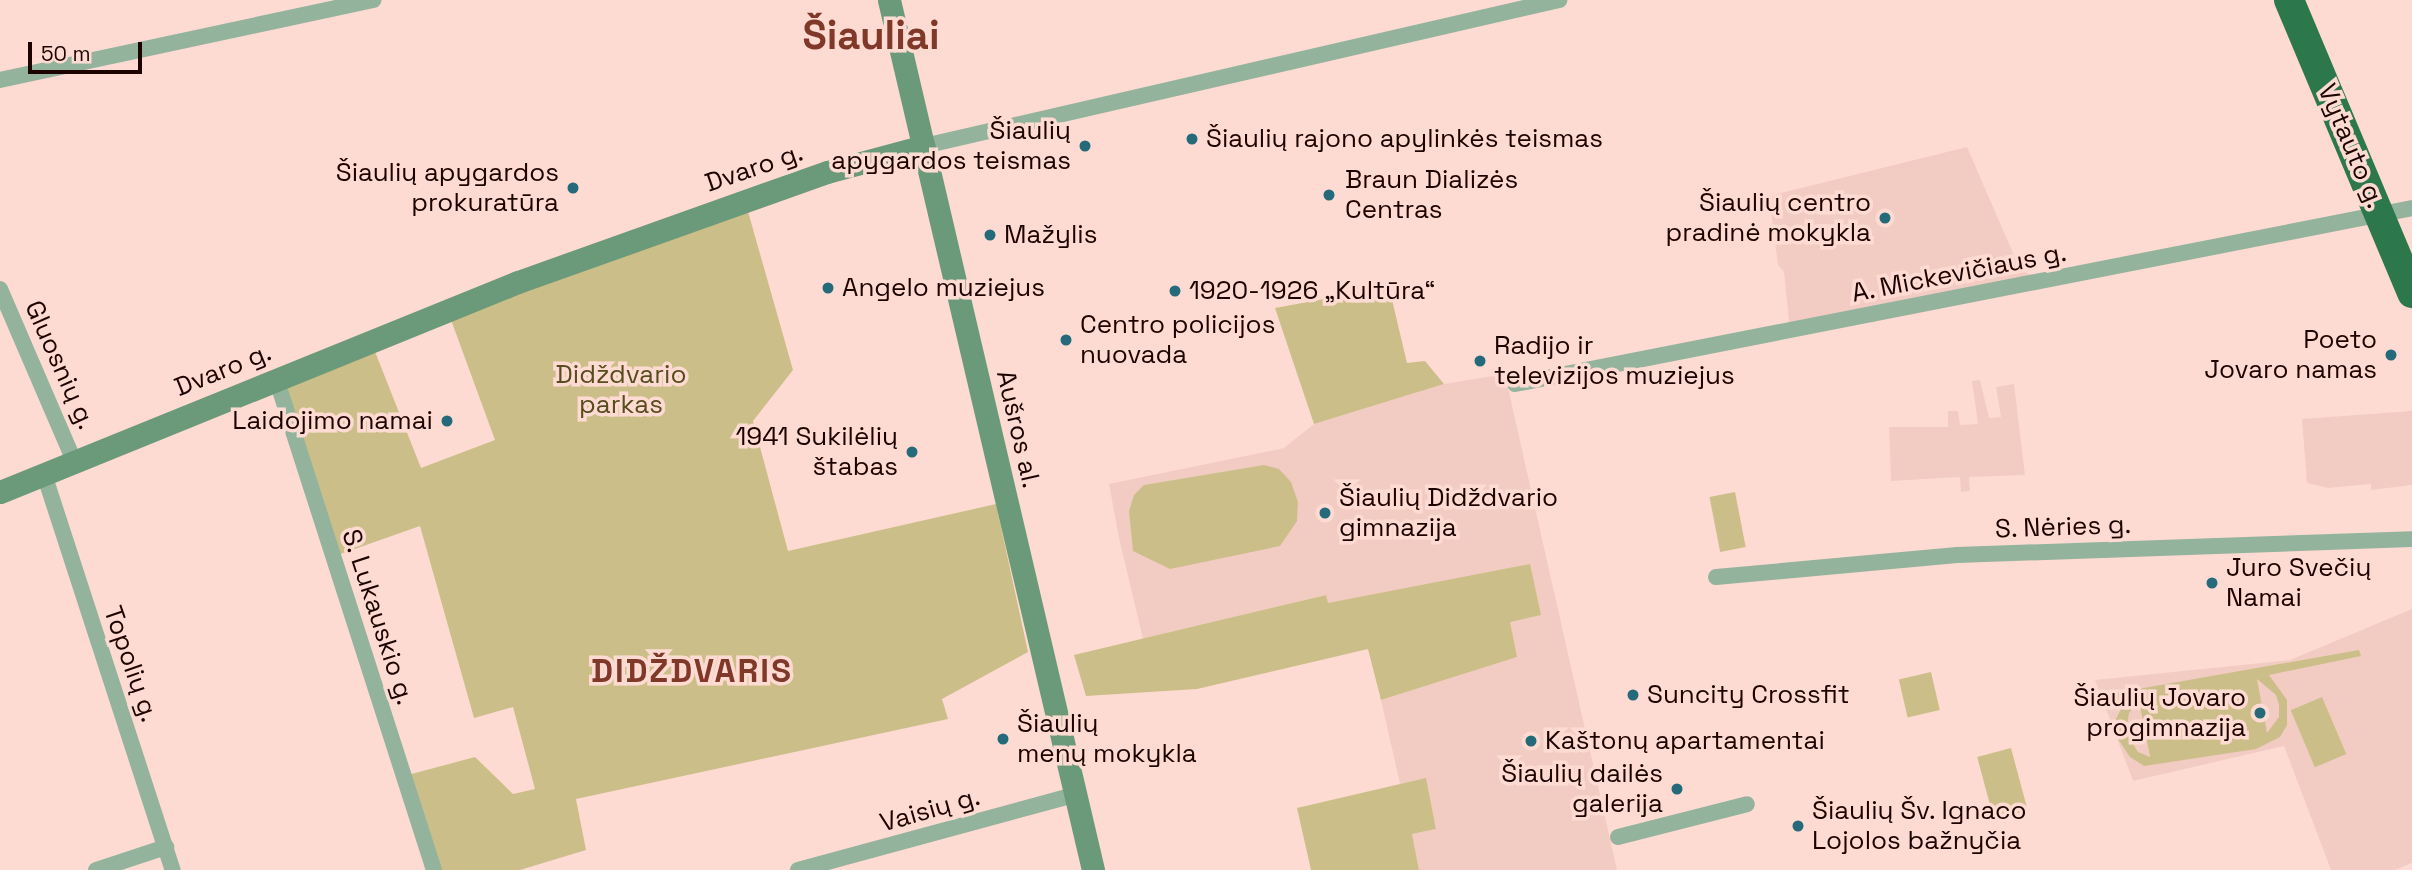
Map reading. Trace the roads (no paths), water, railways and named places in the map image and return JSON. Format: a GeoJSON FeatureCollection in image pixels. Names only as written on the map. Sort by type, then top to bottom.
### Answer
{"type":"FeatureCollection","features":[{"type":"Feature","properties":{"kind":"highway","name":"Vytauto g."},"geometry":{"type":"LineString","coordinates":[[2290,0],[2412,293]]}},
{"type":"Feature","properties":{"kind":"main road","name":"Aušros al."},"geometry":{"type":"LineString","coordinates":[[889,0],[1093,870]]}},
{"type":"Feature","properties":{"kind":"main road","name":"Dvaro g."},"geometry":{"type":"LineString","coordinates":[[0,492],[276,379],[636,238],[827,172],[924,146]]}},
{"type":"Feature","properties":{"kind":"street"},"geometry":{"type":"LineString","coordinates":[[0,80],[374,0]]}},
{"type":"Feature","properties":{"kind":"street","name":"Dvaro g."},"geometry":{"type":"LineString","coordinates":[[924,146],[1559,0]]}},
{"type":"Feature","properties":{"kind":"street","name":"A. Mickevičiaus g."},"geometry":{"type":"LineString","coordinates":[[1515,384],[2412,208]]}},
{"type":"Feature","properties":{"kind":"street","name":"Gluosnių g."},"geometry":{"type":"LineString","coordinates":[[0,289],[74,461]]}},
{"type":"Feature","properties":{"kind":"street","name":"S. Lukauskio g."},"geometry":{"type":"LineString","coordinates":[[276,379],[434,870]]}},
{"type":"Feature","properties":{"kind":"street","name":"Topolių g."},"geometry":{"type":"LineString","coordinates":[[44,474],[173,870]]}},
{"type":"Feature","properties":{"kind":"street","name":"S. Nėries g."},"geometry":{"type":"LineString","coordinates":[[1716,577],[1957,555],[2412,539]]}},
{"type":"Feature","properties":{"kind":"street","name":"Vaisių g."},"geometry":{"type":"LineString","coordinates":[[799,870],[1074,795]]}},
{"type":"Feature","properties":{"kind":"street"},"geometry":{"type":"LineString","coordinates":[[1618,837],[1747,804]]}},
{"type":"Feature","properties":{"kind":"street"},"geometry":{"type":"LineString","coordinates":[[96,870],[166,847]]}},
{"type":"Feature","properties":{"kind":"place","name":"Šiaulių rajono apylinkės teismas"},"geometry":{"type":"Point","coordinates":[1192,139]}},
{"type":"Feature","properties":{"kind":"place","name":"Šiaulių apygardos teismas"},"geometry":{"type":"Point","coordinates":[1085,146]}},
{"type":"Feature","properties":{"kind":"place","name":"Šiaulių apygardos prokuratūra"},"geometry":{"type":"Point","coordinates":[573,188]}},
{"type":"Feature","properties":{"kind":"place","name":"Braun Dializės Centras"},"geometry":{"type":"Point","coordinates":[1329,195]}},
{"type":"Feature","properties":{"kind":"place","name":"Šiaulių centro pradinė mokykla"},"geometry":{"type":"Point","coordinates":[1885,218]}},
{"type":"Feature","properties":{"kind":"place","name":"Mažylis"},"geometry":{"type":"Point","coordinates":[990,235]}},
{"type":"Feature","properties":{"kind":"place","name":"Angelo muziejus"},"geometry":{"type":"Point","coordinates":[828,288]}},
{"type":"Feature","properties":{"kind":"place","name":"1920-1926 „Kultūra“"},"geometry":{"type":"Point","coordinates":[1175,291]}},
{"type":"Feature","properties":{"kind":"place","name":"Centro policijos nuovada"},"geometry":{"type":"Point","coordinates":[1066,340]}},
{"type":"Feature","properties":{"kind":"place","name":"Poeto Jovaro namas"},"geometry":{"type":"Point","coordinates":[2391,355]}},
{"type":"Feature","properties":{"kind":"place","name":"Radijo ir televizijos muziejus"},"geometry":{"type":"Point","coordinates":[1480,361]}},
{"type":"Feature","properties":{"kind":"place","name":"Laidojimo namai"},"geometry":{"type":"Point","coordinates":[447,421]}},
{"type":"Feature","properties":{"kind":"place","name":"1941 Sukilėlių štabas"},"geometry":{"type":"Point","coordinates":[912,452]}},
{"type":"Feature","properties":{"kind":"place","name":"Šiaulių Didždvario gimnazija"},"geometry":{"type":"Point","coordinates":[1325,513]}},
{"type":"Feature","properties":{"kind":"place","name":"Juro Svečių Namai"},"geometry":{"type":"Point","coordinates":[2212,583]}},
{"type":"Feature","properties":{"kind":"place","name":"Suncity Crossfit"},"geometry":{"type":"Point","coordinates":[1633,695]}},
{"type":"Feature","properties":{"kind":"place","name":"Šiaulių Jovaro progimnazija"},"geometry":{"type":"Point","coordinates":[2260,713]}},
{"type":"Feature","properties":{"kind":"place","name":"Šiaulių menų mokykla"},"geometry":{"type":"Point","coordinates":[1003,739]}},
{"type":"Feature","properties":{"kind":"place","name":"Kaštonų apartamentai"},"geometry":{"type":"Point","coordinates":[1531,741]}},
{"type":"Feature","properties":{"kind":"place","name":"Šiaulių dailės galerija"},"geometry":{"type":"Point","coordinates":[1677,789]}},
{"type":"Feature","properties":{"kind":"place","name":"Šiaulių Šv. Ignaco Lojolos bažnyčia"},"geometry":{"type":"Point","coordinates":[1798,826]}},
{"type":"Feature","properties":{"kind":"district","name":"Šiauliai"},"geometry":{"type":"Point","coordinates":[871,36]}},
{"type":"Feature","properties":{"kind":"district","name":"DIDŽDVARIS"},"geometry":{"type":"Point","coordinates":[692,672]}},
{"type":"Feature","properties":{"kind":"park label","name":"Didždvario parkas"},"geometry":{"type":"Point","coordinates":[621,390]}}]}
